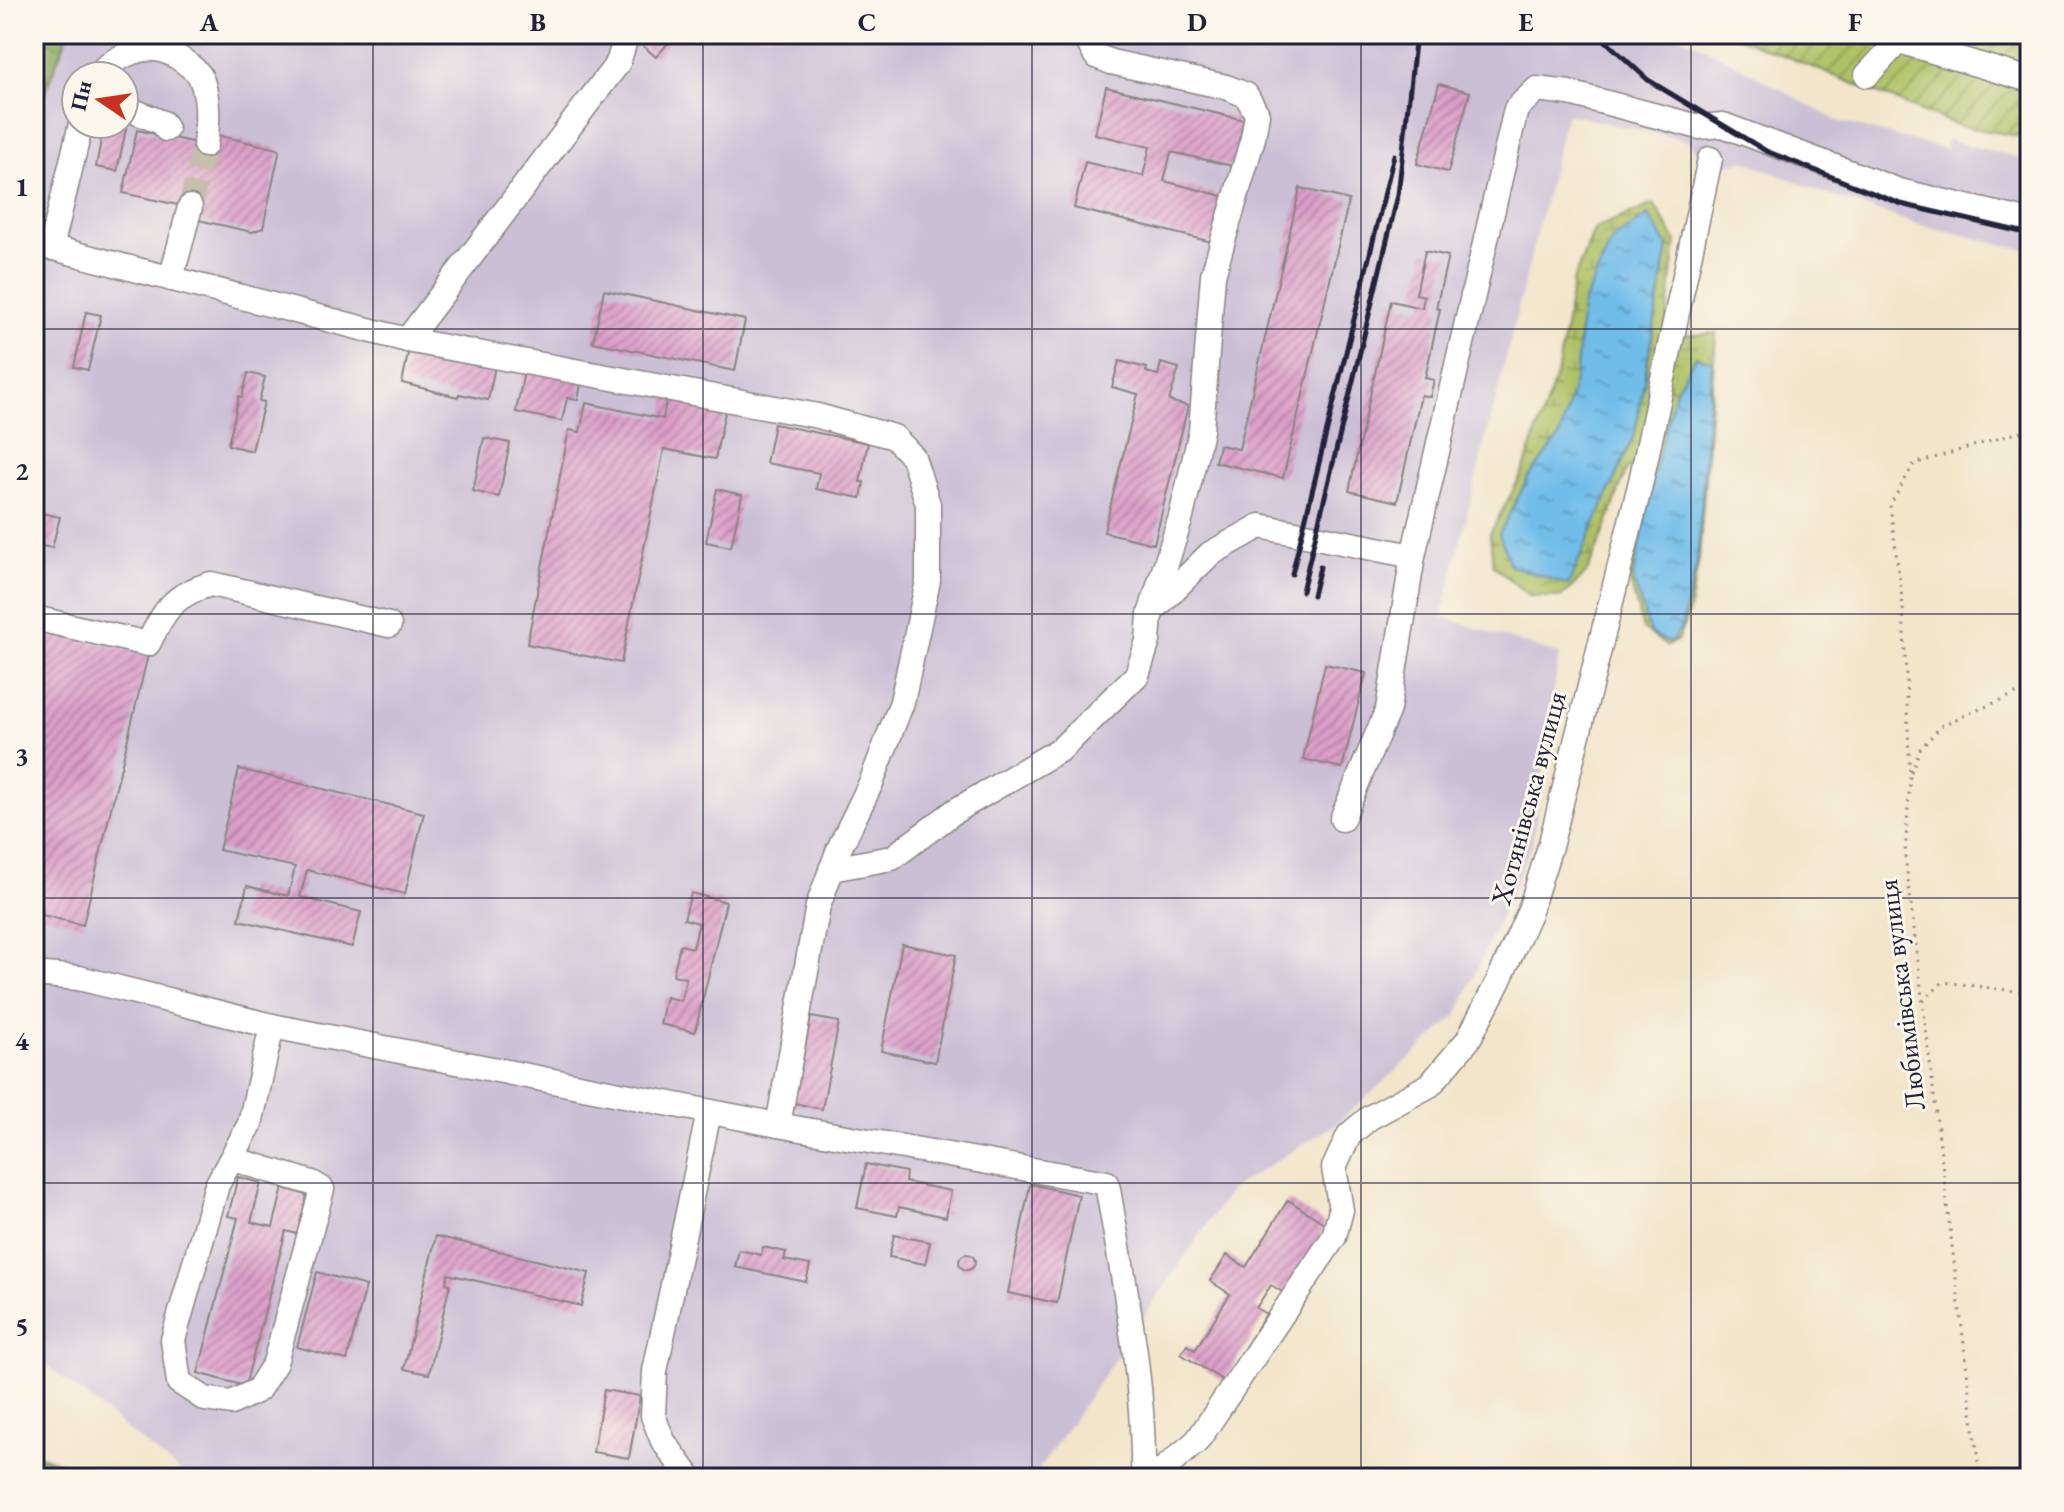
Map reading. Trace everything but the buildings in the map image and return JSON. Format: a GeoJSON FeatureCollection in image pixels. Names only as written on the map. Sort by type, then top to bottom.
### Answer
{"type":"FeatureCollection","features":[{"type":"Feature","properties":{"kind":"street"},"geometry":{"type":"LineString","coordinates":[[407,340],[618,63],[627,34]]}},
{"type":"Feature","properties":{"kind":"street"},"geometry":{"type":"LineString","coordinates":[[831,869],[892,858],[955,811],[1061,749],[1137,675],[1148,641],[1150,614],[1181,517],[1201,431],[1213,275],[1253,138],[1257,114],[1246,95],[1226,87],[1096,56],[1084,34]]}},
{"type":"Feature","properties":{"kind":"street"},"geometry":{"type":"LineString","coordinates":[[1867,75],[1897,36],[2030,80]]}},
{"type":"Feature","properties":{"kind":"street"},"geometry":{"type":"LineString","coordinates":[[117,60],[141,48],[163,50],[199,73],[206,101],[205,145]]}},
{"type":"Feature","properties":{"kind":"street"},"geometry":{"type":"LineString","coordinates":[[1342,819],[1388,709],[1413,556],[1516,109],[1537,89],[1569,93],[1699,127],[1723,125],[1899,191],[2030,222]]}},
{"type":"Feature","properties":{"kind":"street"},"geometry":{"type":"LineString","coordinates":[[140,114],[163,123],[166,129]]}},
{"type":"Feature","properties":{"kind":"street"},"geometry":{"type":"LineString","coordinates":[[76,140],[42,245],[407,340],[818,416],[894,437],[913,457],[928,504],[928,581],[902,702],[818,906],[778,1125]]}},
{"type":"Feature","properties":{"kind":"street","name":"Хотянівська вулиця"},"geometry":{"type":"LineString","coordinates":[[1153,1478],[1197,1441],[1334,1237],[1341,1210],[1334,1168],[1349,1135],[1369,1118],[1430,1085],[1468,1040],[1529,913],[1551,843],[1641,481],[1710,159]]}},
{"type":"Feature","properties":{"kind":"street"},"geometry":{"type":"LineString","coordinates":[[171,279],[190,207]]}},
{"type":"Feature","properties":{"kind":"street"},"geometry":{"type":"LineString","coordinates":[[1150,614],[1210,554],[1260,526],[1413,556]]}},
{"type":"Feature","properties":{"kind":"street"},"geometry":{"type":"LineString","coordinates":[[34,618],[148,644],[163,613],[187,591],[211,584],[389,625]]}},
{"type":"Feature","properties":{"kind":"street"},"geometry":{"type":"LineString","coordinates":[[34,974],[79,978],[272,1026],[709,1112],[1107,1183],[1141,1391],[1143,1478]]}},
{"type":"Feature","properties":{"kind":"street"},"geometry":{"type":"LineString","coordinates":[[233,1159],[312,1183],[322,1189],[275,1363],[258,1390],[231,1403],[205,1399],[179,1382],[173,1340],[217,1185],[250,1124],[272,1026]]}},
{"type":"Feature","properties":{"kind":"street"},"geometry":{"type":"LineString","coordinates":[[690,1478],[663,1441],[653,1416],[655,1371],[709,1112]]}},
{"type":"Feature","properties":{"kind":"path","name":"Любимівська вулиця"},"geometry":{"type":"LineString","coordinates":[[1980,1478],[1905,855],[1910,776],[1903,606],[1890,505],[1914,464],[2030,429]]}},
{"type":"Feature","properties":{"kind":"path"},"geometry":{"type":"LineString","coordinates":[[1910,776],[1920,749],[1942,725],[2020,692],[2030,691]]}},
{"type":"Feature","properties":{"kind":"path"},"geometry":{"type":"LineString","coordinates":[[1923,1001],[1943,982],[2030,993]]}},
{"type":"Feature","properties":{"kind":"shaded area"},"geometry":{"type":"Polygon","coordinates":[[[34,34],[1675,34],[1837,121],[1945,149],[1948,140],[2027,160],[2025,167],[2030,169],[2030,251],[1913,223],[1826,194],[1743,160],[1728,165],[1700,156],[1689,141],[1566,114],[1442,617],[1559,655],[1532,845],[1457,1015],[1338,1123],[1232,1188],[1033,1478],[188,1478],[34,1355],[34,34]]]}},
{"type":"Feature","properties":{"kind":"green space"},"geometry":{"type":"Polygon","coordinates":[[[34,34],[68,34],[34,119],[34,34]]]}},
{"type":"Feature","properties":{"kind":"green space"},"geometry":{"type":"Polygon","coordinates":[[[1730,34],[2030,34],[2030,138],[1959,126],[1730,34]]]}},
{"type":"Feature","properties":{"kind":"green space"},"geometry":{"type":"Polygon","coordinates":[[[1654,204],[1676,241],[1665,337],[1716,333],[1699,560],[1689,612],[1678,640],[1667,646],[1643,629],[1629,578],[1651,470],[1627,469],[1586,574],[1561,597],[1529,596],[1493,565],[1490,534],[1523,472],[1558,370],[1573,281],[1595,228],[1654,204]]]}},
{"type":"Feature","properties":{"kind":"green space"},"geometry":{"type":"Polygon","coordinates":[[[34,1454],[95,1475],[99,1478],[34,1478],[34,1454]]]}},
{"type":"Feature","properties":{"kind":"water"},"geometry":{"type":"Polygon","coordinates":[[[1648,215],[1668,247],[1635,433],[1568,585],[1510,565],[1499,534],[1528,478],[1559,438],[1575,381],[1582,306],[1612,240],[1648,215]]]}},
{"type":"Feature","properties":{"kind":"water"},"geometry":{"type":"Polygon","coordinates":[[[1696,356],[1712,361],[1697,563],[1681,628],[1670,643],[1650,633],[1633,578],[1655,466],[1676,389],[1696,356]]]}},
{"type":"Feature","properties":{"kind":"tunnel"},"geometry":{"type":"LineString","coordinates":[[190,207],[205,145]]}},
{"type":"Feature","properties":{"kind":"railway"},"geometry":{"type":"LineString","coordinates":[[1302,591],[1398,195],[1416,34]]}},
{"type":"Feature","properties":{"kind":"railway"},"geometry":{"type":"LineString","coordinates":[[1598,34],[1648,80],[1766,151],[1901,204],[2030,234]]}},
{"type":"Feature","properties":{"kind":"railway"},"geometry":{"type":"LineString","coordinates":[[1292,574],[1394,155]]}},
{"type":"Feature","properties":{"kind":"railway"},"geometry":{"type":"LineString","coordinates":[[1313,595],[1320,567]]}}]}
